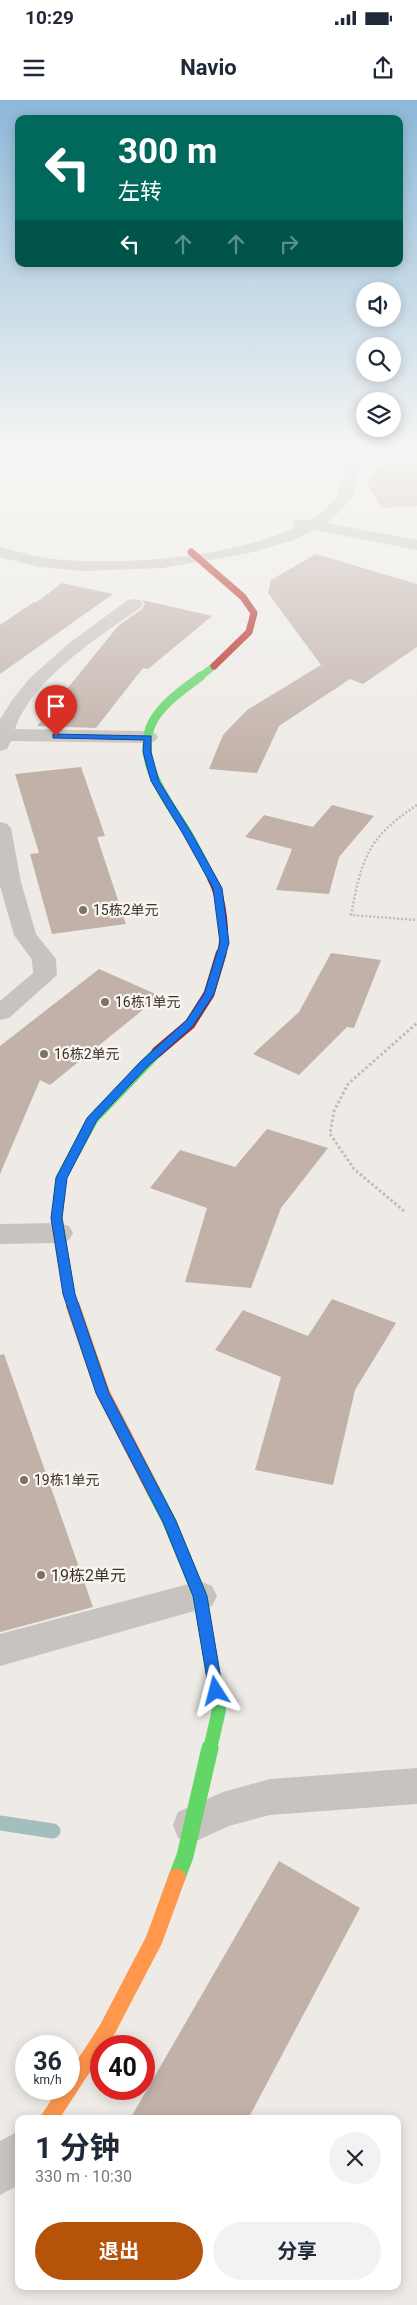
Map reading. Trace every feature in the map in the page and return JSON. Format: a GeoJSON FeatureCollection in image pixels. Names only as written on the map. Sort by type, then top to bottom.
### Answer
{"type":"FeatureCollection","features":[{"type":"Feature","properties":{"kind":"street"},"geometry":{"type":"LineString","coordinates":[[26,558],[52,564],[86,566],[128,565],[176,558]]}},
{"type":"Feature","properties":{"kind":"street"},"geometry":{"type":"LineString","coordinates":[[53,2115],[107,2030],[154,1940],[184,1856],[219,1710],[200,1596],[170,1521],[103,1393],[69,1294],[57,1218],[61,1178],[92,1118],[144,1064],[190,1024],[209,994],[225,943],[217,888],[188,834],[155,781],[147,752],[151,724],[166,704],[222,659],[249,632],[254,613],[237,590],[198,558]]}},
{"type":"Feature","properties":{"kind":"street"},"geometry":{"type":"LineString","coordinates":[[134,604],[52,666],[22,698],[2,740],[148,737]]}},
{"type":"Feature","properties":{"kind":"street"},"geometry":{"type":"LineString","coordinates":[[0,828],[10,882],[25,934],[44,959],[45,975],[0,1013]]}},
{"type":"Feature","properties":{"kind":"street"},"geometry":{"type":"LineString","coordinates":[[0,1234],[59,1233]]}},
{"type":"Feature","properties":{"kind":"street"},"geometry":{"type":"LineString","coordinates":[[0,1650],[200,1596]]}},
{"type":"Feature","properties":{"kind":"street"},"geometry":{"type":"LineString","coordinates":[[192,1825],[223,1810],[270,1797],[417,1786]]}},
{"type":"Feature","properties":{"kind":"street"},"geometry":{"type":"LineString","coordinates":[[0,2173],[15,2157]]}},
{"type":"Feature","properties":{"kind":"path"},"geometry":{"type":"LineString","coordinates":[[417,805],[396,818],[372,842],[360,865],[350,915],[417,920]]}},
{"type":"Feature","properties":{"kind":"path"},"geometry":{"type":"LineString","coordinates":[[404,1211],[354,1170],[330,1134],[334,1111],[348,1084],[417,1024]]}},
{"type":"Feature","properties":{"kind":"building"},"geometry":{"type":"Polygon","coordinates":[[[309,558],[329,558],[417,584],[417,647],[363,684],[350,679],[279,726],[257,773],[209,769],[223,735],[247,710],[321,665],[268,593],[271,580],[309,558]]]}},
{"type":"Feature","properties":{"kind":"building"},"geometry":{"type":"Polygon","coordinates":[[[62,583],[113,594],[0,674],[0,625],[34,602],[37,602],[62,583]]]}},
{"type":"Feature","properties":{"kind":"building"},"geometry":{"type":"Polygon","coordinates":[[[142,600],[212,616],[148,669],[143,668],[96,728],[37,726],[118,626],[142,609],[145,604],[142,600]]]}},
{"type":"Feature","properties":{"kind":"building"},"geometry":{"type":"Polygon","coordinates":[[[81,767],[105,836],[97,837],[126,924],[52,934],[30,854],[39,853],[15,774],[81,767]]]}},
{"type":"Feature","properties":{"kind":"building"},"geometry":{"type":"Polygon","coordinates":[[[332,805],[374,816],[339,857],[329,894],[276,890],[292,849],[245,837],[264,815],[313,827],[332,805]]]}},
{"type":"Feature","properties":{"kind":"building"},"geometry":{"type":"Polygon","coordinates":[[[331,953],[381,960],[354,1028],[347,1027],[299,1075],[253,1054],[299,1012],[331,953]]]}},
{"type":"Feature","properties":{"kind":"building"},"geometry":{"type":"Polygon","coordinates":[[[99,969],[160,996],[50,1085],[40,1080],[0,1174],[0,1046],[99,969]]]}},
{"type":"Feature","properties":{"kind":"building"},"geometry":{"type":"Polygon","coordinates":[[[267,1129],[328,1148],[281,1208],[251,1288],[185,1282],[207,1208],[150,1188],[180,1150],[235,1167],[267,1129]]]}},
{"type":"Feature","properties":{"kind":"building"},"geometry":{"type":"Polygon","coordinates":[[[332,1299],[396,1323],[355,1390],[333,1485],[255,1470],[281,1377],[215,1350],[243,1310],[308,1336],[332,1299]]]}},
{"type":"Feature","properties":{"kind":"building"},"geometry":{"type":"Polygon","coordinates":[[[4,1354],[93,1607],[0,1632],[0,1355],[4,1354]]]}},
{"type":"Feature","properties":{"kind":"building"},"geometry":{"type":"Polygon","coordinates":[[[279,1861],[360,1908],[250,2115],[132,2115],[141,2100],[155,2100],[155,2076],[279,1861]]]}},
{"type":"Feature","properties":{"kind":"waterway"},"geometry":{"type":"LineString","coordinates":[[0,1823],[53,1831]]}},
{"type":"Feature","properties":{"kind":"traffic: fast"},"geometry":{"type":"LineString","coordinates":[[212,879],[156,780],[150,765],[147,736],[152,723],[164,706],[214,666]]}},
{"type":"Feature","properties":{"kind":"traffic: fast"},"geometry":{"type":"LineString","coordinates":[[64,1260],[57,1218],[61,1178],[93,1119],[157,1052]]}},
{"type":"Feature","properties":{"kind":"traffic: fast"},"geometry":{"type":"LineString","coordinates":[[153,1490],[169,1521],[200,1596],[219,1710],[185,1856],[177,1877]]}},
{"type":"Feature","properties":{"kind":"traffic: slow"},"geometry":{"type":"LineString","coordinates":[[64,1260],[69,1294],[103,1393],[153,1490]]}},
{"type":"Feature","properties":{"kind":"traffic: slow"},"geometry":{"type":"LineString","coordinates":[[52,2115],[107,2030],[154,1940],[177,1877]]}},
{"type":"Feature","properties":{"kind":"traffic: jam"},"geometry":{"type":"LineString","coordinates":[[198,558],[243,597],[254,613],[249,632],[214,666]]}},
{"type":"Feature","properties":{"kind":"traffic: jam"},"geometry":{"type":"LineString","coordinates":[[157,1052],[190,1024],[209,994],[225,943],[217,888],[212,879]]}},
{"type":"Feature","properties":{"kind":"place","name":"15栋2单元"},"geometry":{"type":"Point","coordinates":[83,910]}},
{"type":"Feature","properties":{"kind":"place","name":"16栋1单元"},"geometry":{"type":"Point","coordinates":[105,1002]}},
{"type":"Feature","properties":{"kind":"place","name":"16栋2单元"},"geometry":{"type":"Point","coordinates":[44,1054]}},
{"type":"Feature","properties":{"kind":"place","name":"19栋1单元"},"geometry":{"type":"Point","coordinates":[24,1480]}},
{"type":"Feature","properties":{"kind":"place","name":"19栋2单元"},"geometry":{"type":"Point","coordinates":[41,1575]}},
{"type":"Feature","properties":{"kind":"route"},"geometry":{"type":"LineString","coordinates":[[56,736],[148,737],[147,752],[155,781],[188,834],[217,888],[225,943],[209,994],[190,1024],[144,1064],[92,1118],[61,1178],[57,1218],[69,1294],[103,1393],[170,1521],[200,1596],[216,1691]]}}]}
